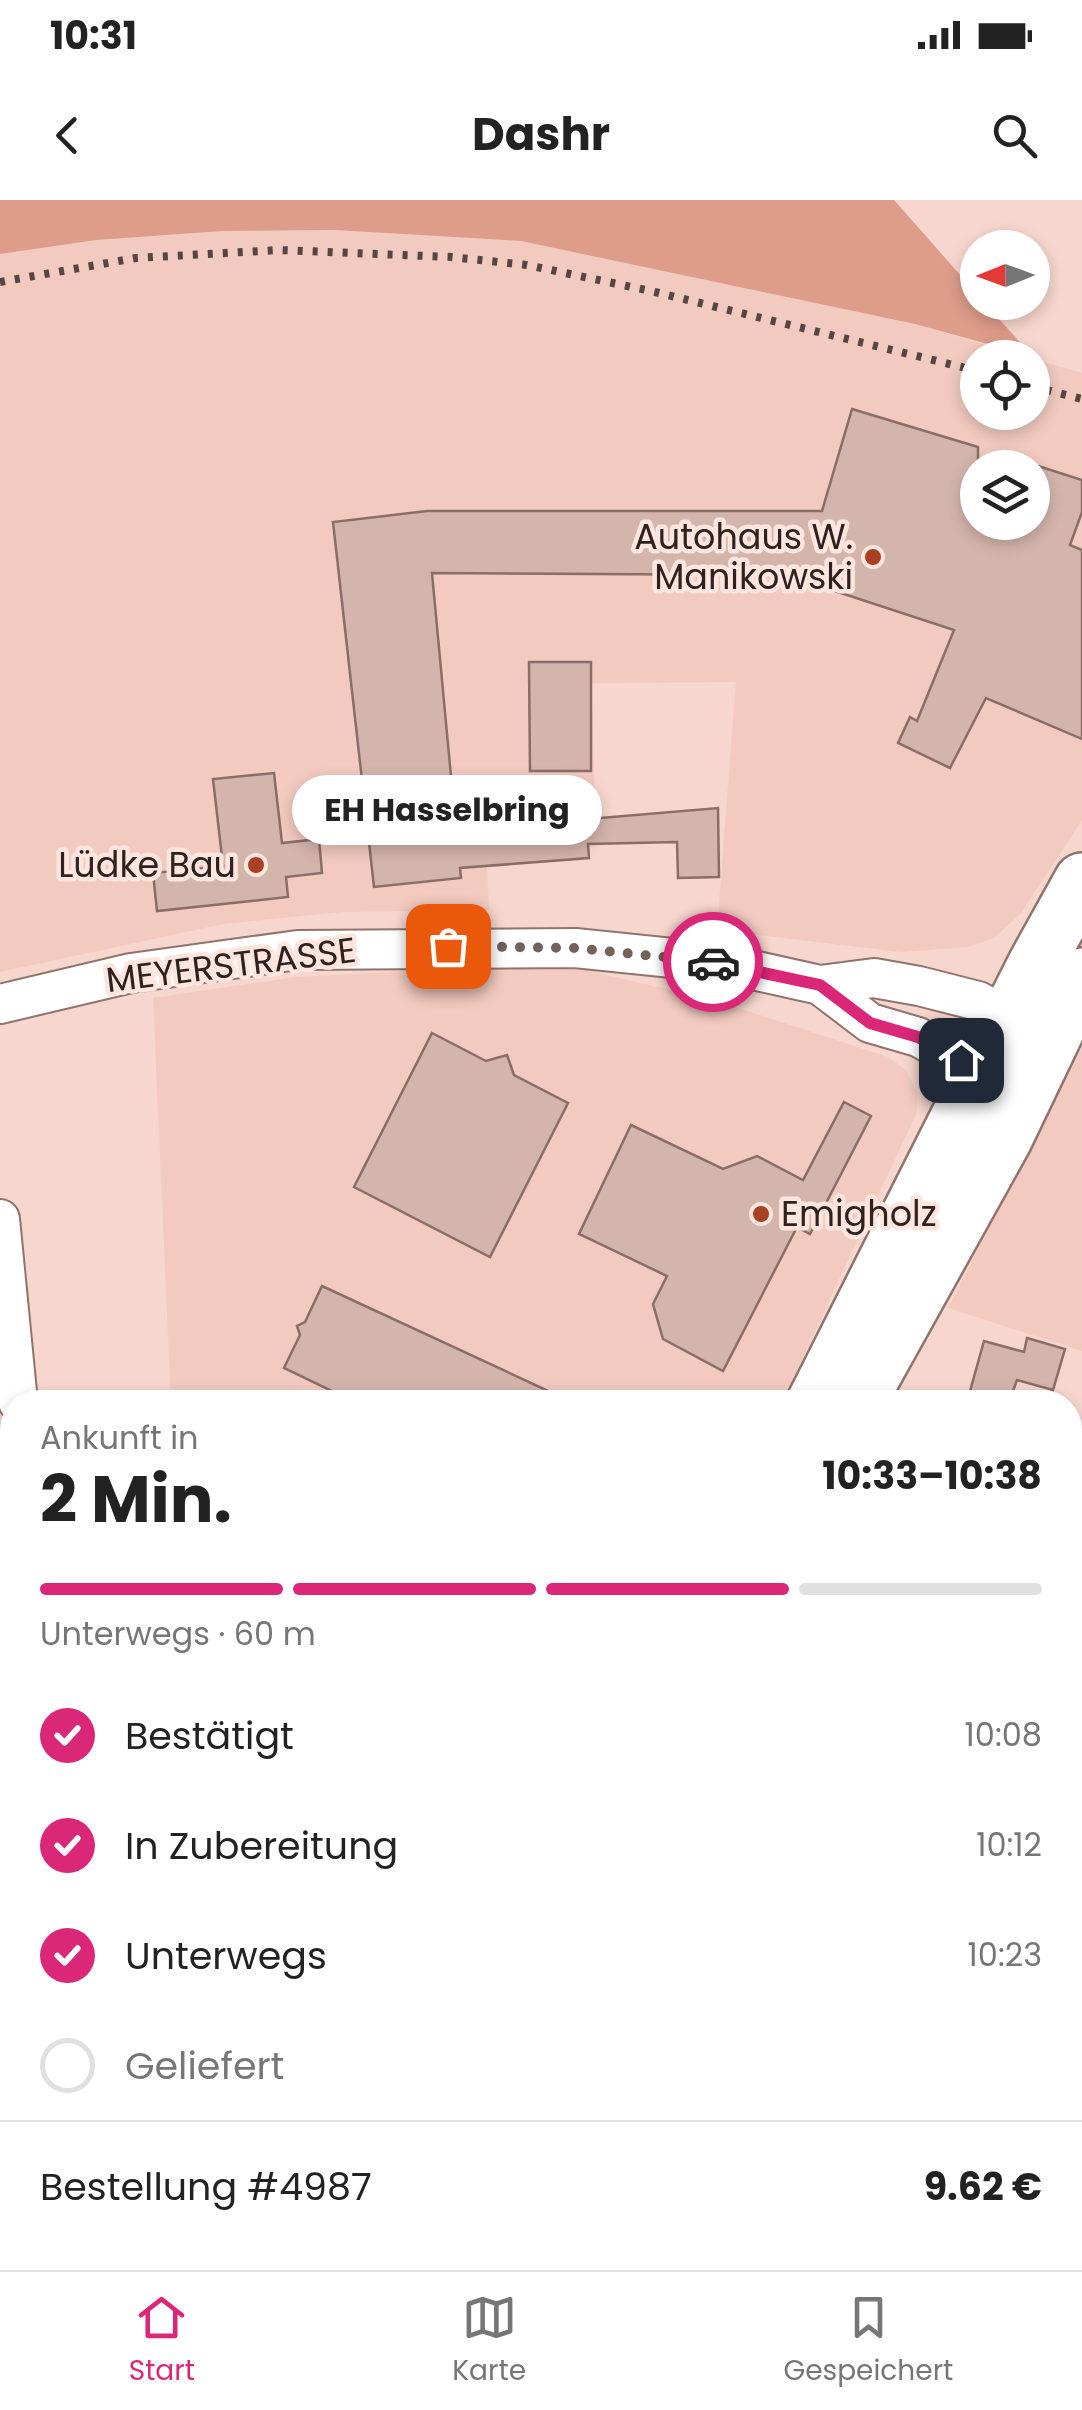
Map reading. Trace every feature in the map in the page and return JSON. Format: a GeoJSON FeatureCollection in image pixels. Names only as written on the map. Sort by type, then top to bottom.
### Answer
{"type":"FeatureCollection","features":[{"type":"Feature","properties":{"kind":"main road"},"geometry":{"type":"LineString","coordinates":[[821,1390],[1082,881]]}},
{"type":"Feature","properties":{"kind":"main road"},"geometry":{"type":"LineString","coordinates":[[865,1390],[988,1170],[1082,976]]}},
{"type":"Feature","properties":{"kind":"street","name":"MEYERSTRASSE"},"geometry":{"type":"LineString","coordinates":[[0,1004],[168,967],[298,950],[412,946],[575,948],[721,963],[820,985],[874,978],[963,995],[1009,1018],[1040,1064]]}},
{"type":"Feature","properties":{"kind":"street","name":"MEYERSTRASSE"},"geometry":{"type":"LineString","coordinates":[[820,985],[870,1023],[918,1037],[981,1072]]}},
{"type":"Feature","properties":{"kind":"street"},"geometry":{"type":"LineString","coordinates":[[981,1072],[1000,1077],[1040,1064]]}},
{"type":"Feature","properties":{"kind":"street"},"geometry":{"type":"LineString","coordinates":[[0,1218],[17,1390]]}},
{"type":"Feature","properties":{"kind":"shaded area"},"geometry":{"type":"Polygon","coordinates":[[[0,200],[894,200],[960,275],[960,320],[1000,320],[1018,340],[974,340],[915,324],[521,241],[334,230],[223,231],[96,240],[0,254],[0,200]]]}},
{"type":"Feature","properties":{"kind":"shaded area"},"geometry":{"type":"Polygon","coordinates":[[[334,230],[521,241],[915,324],[970,340],[960,340],[960,430],[1050,430],[1050,363],[1082,373],[1082,820],[1021,913],[994,938],[968,947],[901,952],[717,930],[736,682],[592,683],[595,818],[485,827],[489,910],[342,912],[223,924],[0,972],[0,254],[96,240],[223,231],[334,230]]]}},
{"type":"Feature","properties":{"kind":"shaded area"},"geometry":{"type":"Polygon","coordinates":[[[466,968],[585,970],[717,1001],[888,1057],[906,1070],[917,1093],[917,1112],[788,1390],[170,1390],[153,998],[296,977],[466,968]]]}},
{"type":"Feature","properties":{"kind":"shaded area"},"geometry":{"type":"Polygon","coordinates":[[[1082,1048],[1082,1351],[948,1308],[1082,1048]]]}},
{"type":"Feature","properties":{"kind":"building"},"geometry":{"type":"Polygon","coordinates":[[[852,409],[978,447],[960,450],[960,540],[1050,540],[1050,470],[1082,480],[1082,512],[1070,545],[1082,550],[1082,739],[986,698],[950,768],[898,743],[910,717],[917,721],[954,630],[786,575],[432,573],[456,830],[718,808],[719,877],[678,878],[677,842],[588,844],[589,858],[460,868],[461,878],[374,887],[333,522],[427,511],[822,511],[852,409]]]}},
{"type":"Feature","properties":{"kind":"building"},"geometry":{"type":"Polygon","coordinates":[[[529,662],[591,662],[591,771],[530,771],[529,662]]]}},
{"type":"Feature","properties":{"kind":"building"},"geometry":{"type":"Polygon","coordinates":[[[274,773],[282,843],[319,839],[322,873],[286,877],[288,897],[157,911],[153,873],[223,866],[213,779],[274,773]]]}},
{"type":"Feature","properties":{"kind":"building"},"geometry":{"type":"Polygon","coordinates":[[[432,1033],[486,1061],[507,1055],[514,1075],[568,1103],[490,1257],[354,1187],[432,1033]]]}},
{"type":"Feature","properties":{"kind":"building"},"geometry":{"type":"Polygon","coordinates":[[[844,1102],[871,1116],[810,1234],[797,1227],[723,1371],[663,1339],[653,1304],[667,1276],[579,1234],[631,1125],[723,1169],[757,1156],[803,1180],[844,1102]]]}},
{"type":"Feature","properties":{"kind":"building"},"geometry":{"type":"Polygon","coordinates":[[[322,1286],[546,1390],[330,1390],[284,1368],[300,1335],[297,1326],[305,1322],[322,1286]]]}},
{"type":"Feature","properties":{"kind":"building"},"geometry":{"type":"Polygon","coordinates":[[[1027,1338],[1065,1349],[1053,1390],[1017,1380],[1013,1390],[970,1390],[984,1341],[1024,1352],[1027,1338]]]}},
{"type":"Feature","properties":{"kind":"railway"},"geometry":{"type":"LineString","coordinates":[[0,282],[136,258],[279,250],[451,257],[527,265],[651,291],[960,367]]}},
{"type":"Feature","properties":{"kind":"railway"},"geometry":{"type":"LineString","coordinates":[[1050,391],[1082,399]]}},
{"type":"Feature","properties":{"kind":"way so far"},"geometry":{"type":"LineString","coordinates":[[448,946],[575,948],[713,962]]}},
{"type":"Feature","properties":{"kind":"place","name":"Autohaus W. Manikowski"},"geometry":{"type":"Point","coordinates":[873,557]}},
{"type":"Feature","properties":{"kind":"place","name":"Lüdke Bau"},"geometry":{"type":"Point","coordinates":[256,865]}},
{"type":"Feature","properties":{"kind":"place","name":"EH Hasselbring"},"geometry":{"type":"Point","coordinates":[448,946]}},
{"type":"Feature","properties":{"kind":"place","name":"Emigholz"},"geometry":{"type":"Point","coordinates":[761,1214]}},
{"type":"Feature","properties":{"kind":"route"},"geometry":{"type":"LineString","coordinates":[[713,962],[820,985],[870,1023],[918,1037],[961,1060]]}}]}
